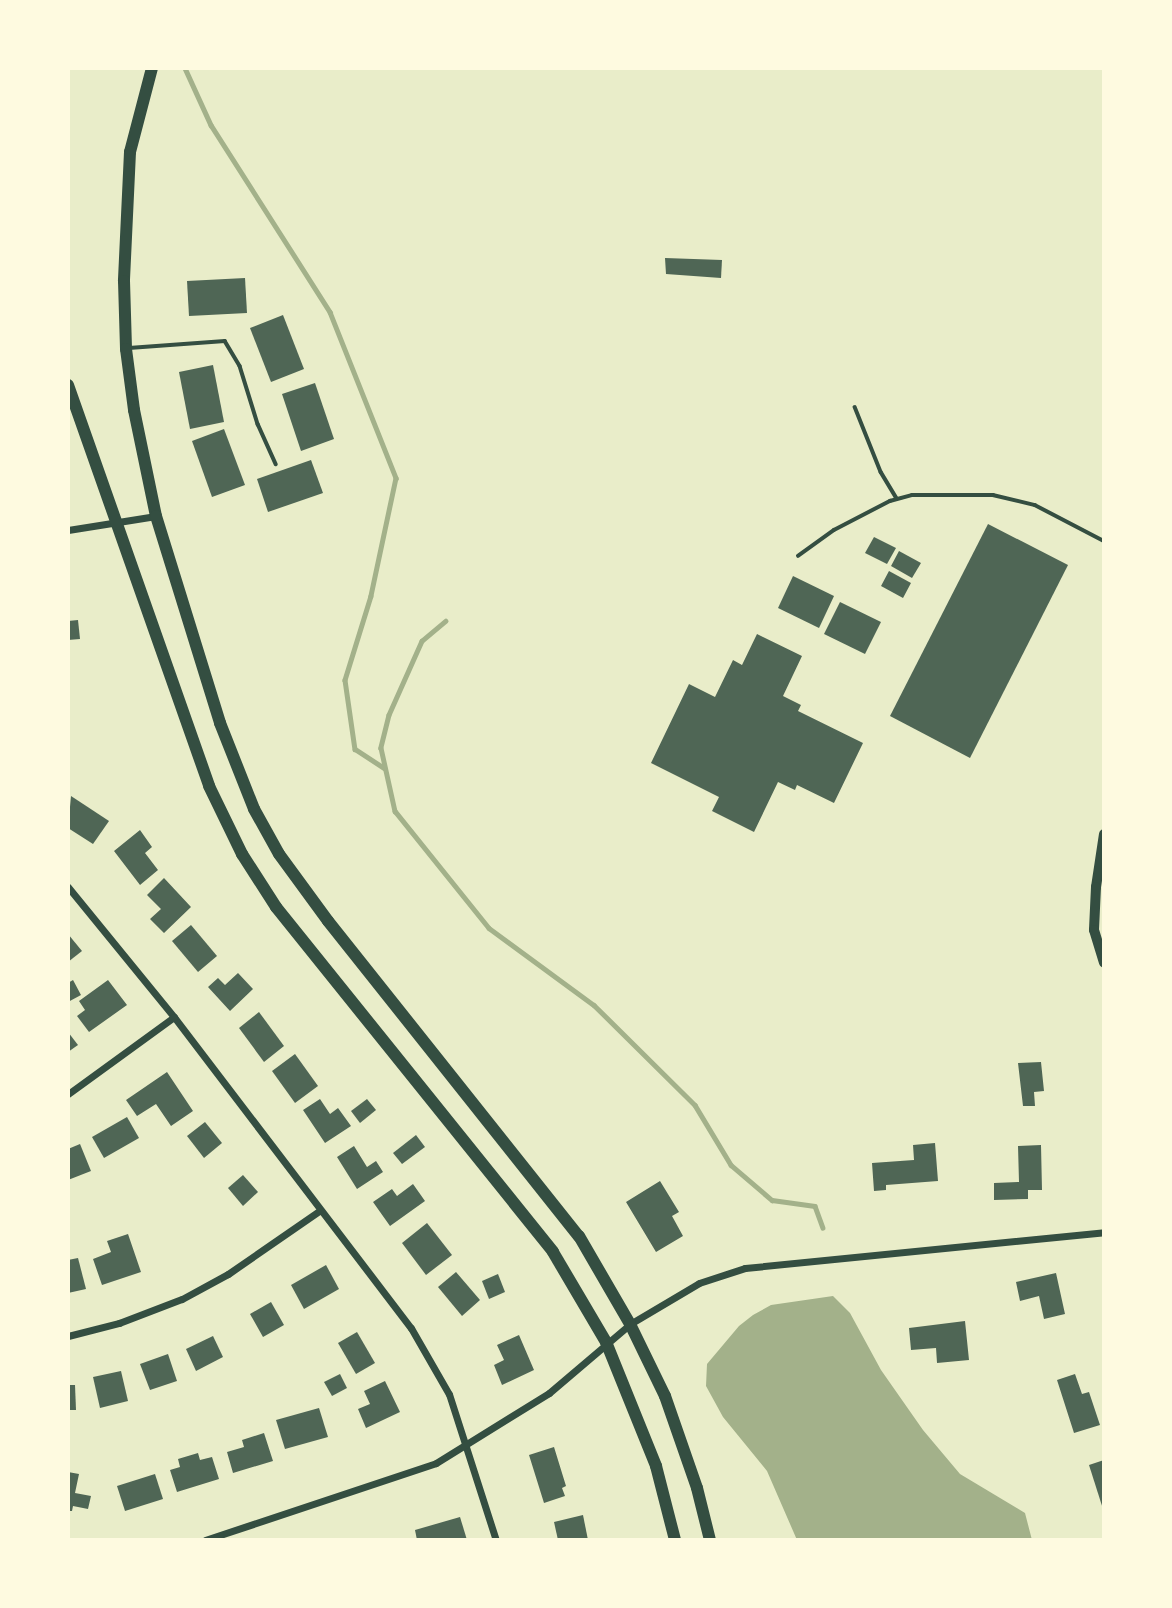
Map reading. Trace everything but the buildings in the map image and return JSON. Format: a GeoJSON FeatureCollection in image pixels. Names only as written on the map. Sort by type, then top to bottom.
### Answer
{"type":"FeatureCollection","features":[{"type":"Feature","properties":{"kind":"main road"},"geometry":{"type":"LineString","coordinates":[[152,68],[130,152],[124,281],[126,349],[134,410],[156,516],[220,723],[254,809],[273,843],[328,920],[579,1236],[630,1324],[665,1396],[697,1488],[710,1540]]}},
{"type":"Feature","properties":{"kind":"main road"},"geometry":{"type":"LineString","coordinates":[[68,385],[208,786],[242,854],[276,906],[552,1252],[606,1342],[656,1466],[675,1540]]}},
{"type":"Feature","properties":{"kind":"street"},"geometry":{"type":"LineString","coordinates":[[68,530],[156,516]]}},
{"type":"Feature","properties":{"kind":"street"},"geometry":{"type":"LineString","coordinates":[[1104,834],[1096,887],[1094,930],[1104,963]]}},
{"type":"Feature","properties":{"kind":"street"},"geometry":{"type":"LineString","coordinates":[[68,887],[174,1017],[319,1211],[411,1328],[449,1394],[468,1446],[496,1540]]}},
{"type":"Feature","properties":{"kind":"street"},"geometry":{"type":"LineString","coordinates":[[68,1094],[174,1017]]}},
{"type":"Feature","properties":{"kind":"street"},"geometry":{"type":"LineString","coordinates":[[68,1336],[119,1323],[182,1299],[228,1274],[319,1211]]}},
{"type":"Feature","properties":{"kind":"street"},"geometry":{"type":"LineString","coordinates":[[205,1540],[436,1463],[468,1446],[549,1394],[630,1324],[699,1283],[745,1268],[1104,1232]]}},
{"type":"Feature","properties":{"kind":"lane"},"geometry":{"type":"LineString","coordinates":[[126,349],[225,341],[240,366],[258,424],[276,464]]}},
{"type":"Feature","properties":{"kind":"lane"},"geometry":{"type":"LineString","coordinates":[[855,407],[881,472],[897,499]]}},
{"type":"Feature","properties":{"kind":"lane"},"geometry":{"type":"LineString","coordinates":[[798,556],[834,530],[897,499],[912,495],[993,495],[1035,505],[1104,541]]}},
{"type":"Feature","properties":{"kind":"shaded area"},"geometry":{"type":"Polygon","coordinates":[[[833,1296],[850,1313],[881,1370],[923,1430],[960,1474],[1025,1513],[1032,1540],[797,1540],[767,1471],[723,1417],[706,1386],[707,1364],[739,1326],[771,1305],[833,1296]]]}},
{"type":"Feature","properties":{"kind":"waterway"},"geometry":{"type":"LineString","coordinates":[[185,68],[211,125],[330,312],[396,478],[371,596],[345,680],[355,749],[384,768]]}},
{"type":"Feature","properties":{"kind":"waterway"},"geometry":{"type":"LineString","coordinates":[[446,621],[422,641],[389,715],[381,748],[395,811],[489,928],[594,1005],[695,1105],[731,1165],[772,1200],[815,1206],[823,1228]]}}]}
